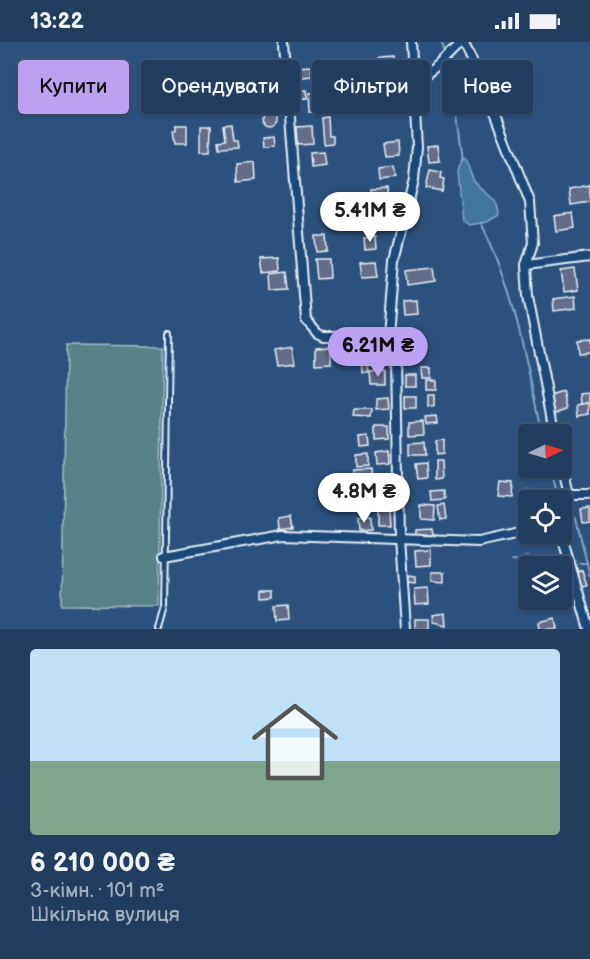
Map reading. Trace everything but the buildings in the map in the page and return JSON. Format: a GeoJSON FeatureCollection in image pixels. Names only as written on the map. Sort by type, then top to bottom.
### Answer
{"type":"FeatureCollection","features":[{"type":"Feature","properties":{"kind":"street"},"geometry":{"type":"LineString","coordinates":[[284,42],[306,321],[323,336],[388,336]]}},
{"type":"Feature","properties":{"kind":"street"},"geometry":{"type":"LineString","coordinates":[[411,42],[413,60]]}},
{"type":"Feature","properties":{"kind":"street"},"geometry":{"type":"LineString","coordinates":[[430,72],[463,42],[483,82],[530,202],[533,243],[526,265],[528,296],[553,424]]}},
{"type":"Feature","properties":{"kind":"street"},"geometry":{"type":"LineString","coordinates":[[405,629],[399,538],[396,357],[388,336],[394,260],[414,180],[417,147],[416,114]]}},
{"type":"Feature","properties":{"kind":"street"},"geometry":{"type":"LineString","coordinates":[[526,265],[590,257]]}},
{"type":"Feature","properties":{"kind":"street"},"geometry":{"type":"LineString","coordinates":[[572,495],[590,495]]}},
{"type":"Feature","properties":{"kind":"street"},"geometry":{"type":"LineString","coordinates":[[164,556],[283,535],[479,542],[518,533]]}},
{"type":"Feature","properties":{"kind":"street"},"geometry":{"type":"LineString","coordinates":[[564,544],[589,629]]}},
{"type":"Feature","properties":{"kind":"lane"},"geometry":{"type":"LineString","coordinates":[[159,629],[165,607],[169,333]]}},
{"type":"Feature","properties":{"kind":"green space"},"geometry":{"type":"Polygon","coordinates":[[[66,345],[163,346],[159,606],[62,605],[66,345]]]}},
{"type":"Feature","properties":{"kind":"water"},"geometry":{"type":"Polygon","coordinates":[[[462,158],[465,158],[474,181],[493,199],[498,208],[499,215],[487,222],[469,225],[462,220],[457,171],[462,158]]]}},
{"type":"Feature","properties":{"kind":"waterway"},"geometry":{"type":"LineString","coordinates":[[441,42],[451,70],[463,160]]}},
{"type":"Feature","properties":{"kind":"waterway"},"geometry":{"type":"LineString","coordinates":[[481,223],[493,248],[511,300],[540,424]]}},
{"type":"Feature","properties":{"kind":"waterway"},"geometry":{"type":"LineString","coordinates":[[553,478],[556,490]]}},
{"type":"Feature","properties":{"kind":"waterway"},"geometry":{"type":"LineString","coordinates":[[572,513],[576,518],[590,576]]}},
{"type":"Feature","properties":{"kind":"waterway"},"geometry":{"type":"LineString","coordinates":[[512,560],[518,560]]}},
{"type":"Feature","properties":{"kind":"waterway"},"geometry":{"type":"LineString","coordinates":[[579,563],[586,563]]}}]}
